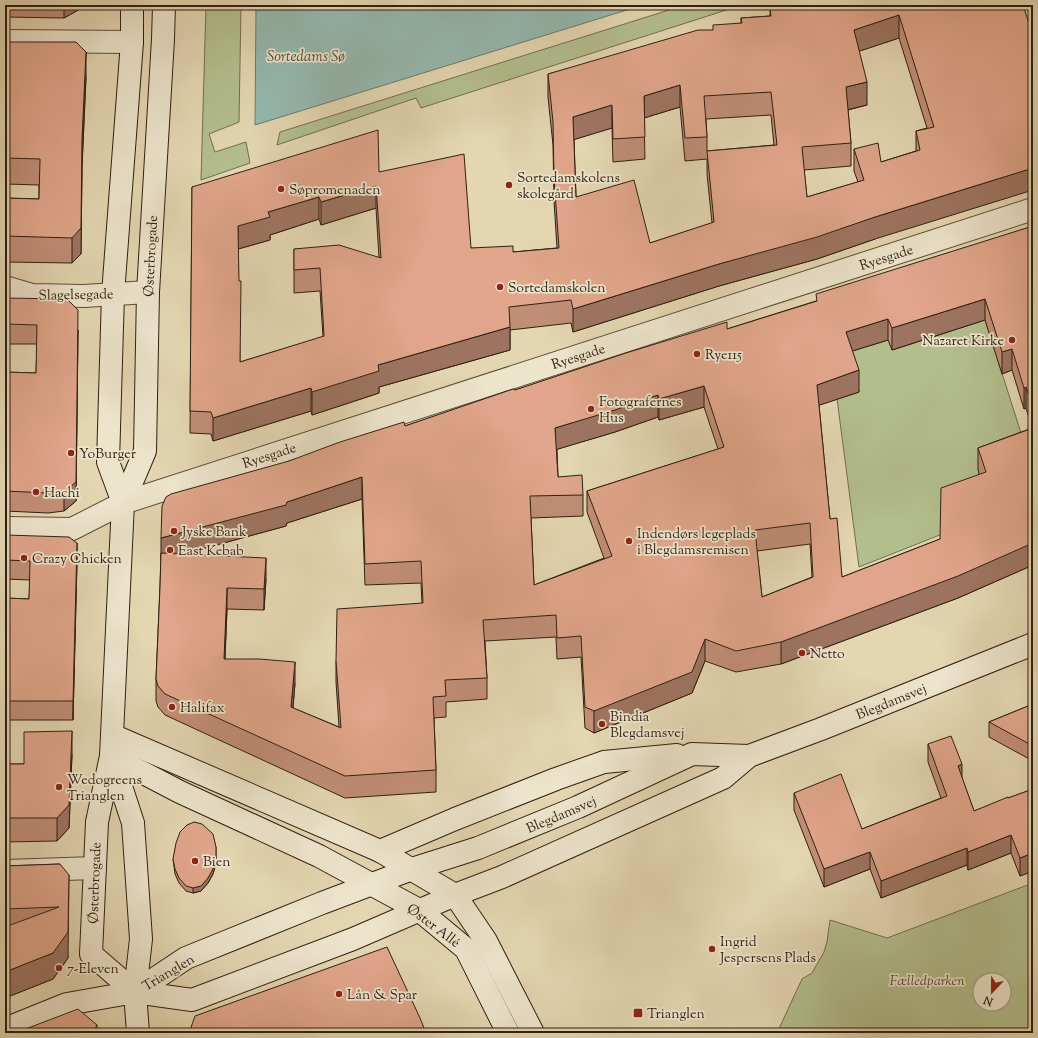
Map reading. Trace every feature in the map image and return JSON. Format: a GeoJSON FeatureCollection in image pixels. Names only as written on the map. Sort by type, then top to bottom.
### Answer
{"type":"FeatureCollection","features":[{"type":"Feature","properties":{"kind":"street","name":"Østerbrogade"},"geometry":{"type":"LineString","coordinates":[[123,503],[108,462],[113,294],[132,42],[132,5]]}},
{"type":"Feature","properties":{"kind":"street","name":"Østerbrogade"},"geometry":{"type":"LineString","coordinates":[[135,992],[91,954],[96,822],[112,746],[123,503],[145,451],[148,292],[164,5]]}},
{"type":"Feature","properties":{"kind":"street"},"geometry":{"type":"LineString","coordinates":[[5,41],[132,42]]}},
{"type":"Feature","properties":{"kind":"street","name":"Ryesgade"},"geometry":{"type":"LineString","coordinates":[[5,528],[72,530],[123,503],[1033,209]]}},
{"type":"Feature","properties":{"kind":"street","name":"Slagelsegade"},"geometry":{"type":"LineString","coordinates":[[5,287],[32,295],[84,296],[148,292]]}},
{"type":"Feature","properties":{"kind":"street","name":"Blegdamsvej"},"geometry":{"type":"LineString","coordinates":[[420,910],[502,877],[723,778],[749,756],[821,729],[1033,644]]}},
{"type":"Feature","properties":{"kind":"street","name":"Østerbrogade"},"geometry":{"type":"LineString","coordinates":[[112,746],[133,823],[141,939],[135,992],[138,1033]]}},
{"type":"Feature","properties":{"kind":"street"},"geometry":{"type":"LineString","coordinates":[[112,746],[380,851],[455,819],[556,779],[604,762],[692,754]]}},
{"type":"Feature","properties":{"kind":"street","name":"Øster Allé"},"geometry":{"type":"LineString","coordinates":[[112,746],[180,792],[319,856],[420,910],[466,949],[508,1033]]}},
{"type":"Feature","properties":{"kind":"street","name":"Blegdamsvej"},"geometry":{"type":"LineString","coordinates":[[372,885],[412,869],[478,848],[578,807],[692,754],[749,756]]}},
{"type":"Feature","properties":{"kind":"street","name":"Øster Allé"},"geometry":{"type":"LineString","coordinates":[[380,851],[455,895],[486,941],[533,1033]]}},
{"type":"Feature","properties":{"kind":"street"},"geometry":{"type":"LineString","coordinates":[[5,871],[95,868]]}},
{"type":"Feature","properties":{"kind":"street","name":"Trianglen"},"geometry":{"type":"LineString","coordinates":[[135,992],[186,958],[372,885]]}},
{"type":"Feature","properties":{"kind":"street","name":"Trianglen"},"geometry":{"type":"LineString","coordinates":[[135,992],[192,1000],[353,939],[420,910]]}},
{"type":"Feature","properties":{"kind":"street"},"geometry":{"type":"LineString","coordinates":[[5,1029],[68,1004],[135,992]]}},
{"type":"Feature","properties":{"kind":"green space"},"geometry":{"type":"Polygon","coordinates":[[[206,5],[241,5],[239,122],[209,134],[215,152],[246,142],[250,163],[201,180],[206,5]]]}},
{"type":"Feature","properties":{"kind":"green space"},"geometry":{"type":"Polygon","coordinates":[[[685,5],[742,5],[421,108],[416,98],[277,145],[280,132],[685,5]]]}},
{"type":"Feature","properties":{"kind":"green space"},"geometry":{"type":"Polygon","coordinates":[[[982,310],[1033,471],[1033,498],[859,567],[831,353],[982,310]]]}},
{"type":"Feature","properties":{"kind":"green space","name":"Fælledparken"},"geometry":{"type":"Polygon","coordinates":[[[1033,883],[1033,1033],[777,1033],[802,979],[812,973],[824,952],[830,920],[887,938],[1033,883]]]}},
{"type":"Feature","properties":{"kind":"water","name":"Sortedams Sø"},"geometry":{"type":"Polygon","coordinates":[[[256,5],[643,5],[255,125],[256,5]]]}},
{"type":"Feature","properties":{"kind":"building"},"geometry":{"type":"Polygon","coordinates":[[[790,5],[1023,5],[1033,36],[1033,168],[875,217],[817,237],[719,264],[573,309],[571,300],[509,307],[510,327],[378,365],[379,371],[312,392],[311,388],[213,418],[211,412],[190,411],[192,187],[378,130],[379,172],[464,154],[471,248],[513,246],[513,252],[559,248],[554,178],[553,122],[548,74],[698,30],[713,30],[713,25],[742,23],[741,18],[771,16],[770,9],[790,7],[790,5]],[[899,15],[854,30],[867,82],[846,87],[851,143],[802,147],[807,197],[864,180],[854,149],[878,143],[881,162],[920,150],[916,131],[934,127],[899,15]],[[680,85],[644,96],[645,137],[613,139],[612,105],[573,117],[576,197],[634,180],[650,243],[714,222],[707,151],[777,145],[771,92],[704,96],[707,137],[685,138],[680,85]],[[376,186],[321,202],[319,197],[268,212],[270,217],[238,226],[239,281],[241,281],[240,362],[324,336],[320,268],[294,270],[294,249],[339,245],[381,258],[376,186]]]}},
{"type":"Feature","properties":{"kind":"building"},"geometry":{"type":"Polygon","coordinates":[[[5,42],[76,42],[86,52],[82,140],[81,228],[72,238],[5,236],[5,198],[39,199],[40,159],[5,158],[5,42]]]}},
{"type":"Feature","properties":{"kind":"building"},"geometry":{"type":"Polygon","coordinates":[[[1033,226],[1033,408],[1026,387],[1024,388],[1012,349],[1002,352],[985,299],[892,328],[888,319],[846,332],[859,370],[817,385],[830,519],[837,518],[842,577],[940,539],[941,488],[986,472],[978,448],[1033,428],[1033,543],[958,576],[781,642],[736,651],[705,639],[692,672],[594,711],[585,707],[581,636],[557,638],[556,615],[483,620],[487,678],[445,680],[446,696],[433,697],[436,770],[345,776],[165,694],[158,686],[156,679],[161,553],[266,558],[264,589],[227,588],[224,659],[259,659],[295,662],[291,707],[341,728],[336,661],[337,609],[423,603],[421,561],[365,564],[362,477],[287,502],[286,505],[161,538],[162,506],[166,497],[171,494],[289,461],[340,442],[404,422],[405,426],[513,389],[515,390],[626,353],[727,322],[727,329],[817,301],[816,294],[1033,226]],[[704,386],[659,399],[658,395],[555,428],[558,477],[582,475],[583,495],[530,496],[534,585],[612,556],[587,491],[724,447],[704,386]],[[810,523],[755,530],[762,597],[813,577],[810,523]]]}},
{"type":"Feature","properties":{"kind":"building"},"geometry":{"type":"Polygon","coordinates":[[[5,298],[67,299],[78,310],[76,482],[64,492],[48,493],[5,491],[5,372],[36,373],[37,325],[5,324],[5,298]]]}},
{"type":"Feature","properties":{"kind":"building"},"geometry":{"type":"Polygon","coordinates":[[[5,535],[69,537],[77,543],[73,701],[5,701],[5,598],[29,599],[30,561],[5,560],[5,535]]]}},
{"type":"Feature","properties":{"kind":"building"},"geometry":{"type":"Polygon","coordinates":[[[1033,704],[1033,746],[989,722],[1033,704]]]}},
{"type":"Feature","properties":{"kind":"building"},"geometry":{"type":"Polygon","coordinates":[[[72,731],[69,805],[57,818],[5,818],[5,764],[24,764],[24,732],[72,731]]]}},
{"type":"Feature","properties":{"kind":"building"},"geometry":{"type":"Polygon","coordinates":[[[951,736],[962,764],[958,766],[974,811],[1008,797],[1033,789],[1033,853],[1020,858],[1011,835],[968,852],[967,848],[881,881],[870,852],[824,869],[794,793],[841,774],[862,829],[947,796],[928,744],[951,736]]]}},
{"type":"Feature","properties":{"kind":"building","name":"Bien"},"geometry":{"type":"Polygon","coordinates":[[[194,822],[202,824],[213,834],[216,847],[216,858],[213,869],[208,878],[201,886],[193,888],[186,886],[179,878],[173,859],[180,832],[187,825],[194,822]]]}},
{"type":"Feature","properties":{"kind":"building"},"geometry":{"type":"Polygon","coordinates":[[[60,864],[69,875],[68,932],[53,953],[5,972],[5,927],[59,907],[5,909],[5,866],[60,864]]]}},
{"type":"Feature","properties":{"kind":"building"},"geometry":{"type":"Polygon","coordinates":[[[387,947],[426,1033],[189,1033],[195,1016],[387,947]]]}},
{"type":"Feature","properties":{"kind":"building"},"geometry":{"type":"Polygon","coordinates":[[[78,1009],[97,1025],[93,1033],[15,1033],[78,1009]]]}},
{"type":"Feature","properties":{"kind":"place","name":"Sortedamskolens skolegård"},"geometry":{"type":"Point","coordinates":[509,185]}},
{"type":"Feature","properties":{"kind":"place","name":"Søpromenaden"},"geometry":{"type":"Point","coordinates":[281,189]}},
{"type":"Feature","properties":{"kind":"place","name":"Sortedamskolen"},"geometry":{"type":"Point","coordinates":[500,287]}},
{"type":"Feature","properties":{"kind":"place","name":"Nazaret Kirke"},"geometry":{"type":"Point","coordinates":[1012,340]}},
{"type":"Feature","properties":{"kind":"place","name":"Rye115"},"geometry":{"type":"Point","coordinates":[697,354]}},
{"type":"Feature","properties":{"kind":"place","name":"Fotografernes Hus"},"geometry":{"type":"Point","coordinates":[591,409]}},
{"type":"Feature","properties":{"kind":"place","name":"YoBurger"},"geometry":{"type":"Point","coordinates":[71,453]}},
{"type":"Feature","properties":{"kind":"place","name":"Hachi"},"geometry":{"type":"Point","coordinates":[36,492]}},
{"type":"Feature","properties":{"kind":"place","name":"Jyske Bank"},"geometry":{"type":"Point","coordinates":[174,531]}},
{"type":"Feature","properties":{"kind":"place","name":"Indendørs legeplads i Blegdamsremisen"},"geometry":{"type":"Point","coordinates":[629,541]}},
{"type":"Feature","properties":{"kind":"place","name":"East Kebab"},"geometry":{"type":"Point","coordinates":[170,550]}},
{"type":"Feature","properties":{"kind":"place","name":"Crazy Chicken"},"geometry":{"type":"Point","coordinates":[24,558]}},
{"type":"Feature","properties":{"kind":"place","name":"Netto"},"geometry":{"type":"Point","coordinates":[802,653]}},
{"type":"Feature","properties":{"kind":"place","name":"Halifax"},"geometry":{"type":"Point","coordinates":[172,707]}},
{"type":"Feature","properties":{"kind":"place","name":"Bindia Blegdamsvej"},"geometry":{"type":"Point","coordinates":[602,724]}},
{"type":"Feature","properties":{"kind":"place","name":"Wedogreens Trianglen"},"geometry":{"type":"Point","coordinates":[59,787]}},
{"type":"Feature","properties":{"kind":"place","name":"Bien"},"geometry":{"type":"Point","coordinates":[195,861]}},
{"type":"Feature","properties":{"kind":"place","name":"Ingrid Jespersens Plads"},"geometry":{"type":"Point","coordinates":[712,949]}},
{"type":"Feature","properties":{"kind":"place","name":"7-Eleven"},"geometry":{"type":"Point","coordinates":[59,968]}},
{"type":"Feature","properties":{"kind":"place","name":"Lån & Spar"},"geometry":{"type":"Point","coordinates":[339,994]}},
{"type":"Feature","properties":{"kind":"place","name":"Trianglen"},"geometry":{"type":"Point","coordinates":[638,1013]}}]}
